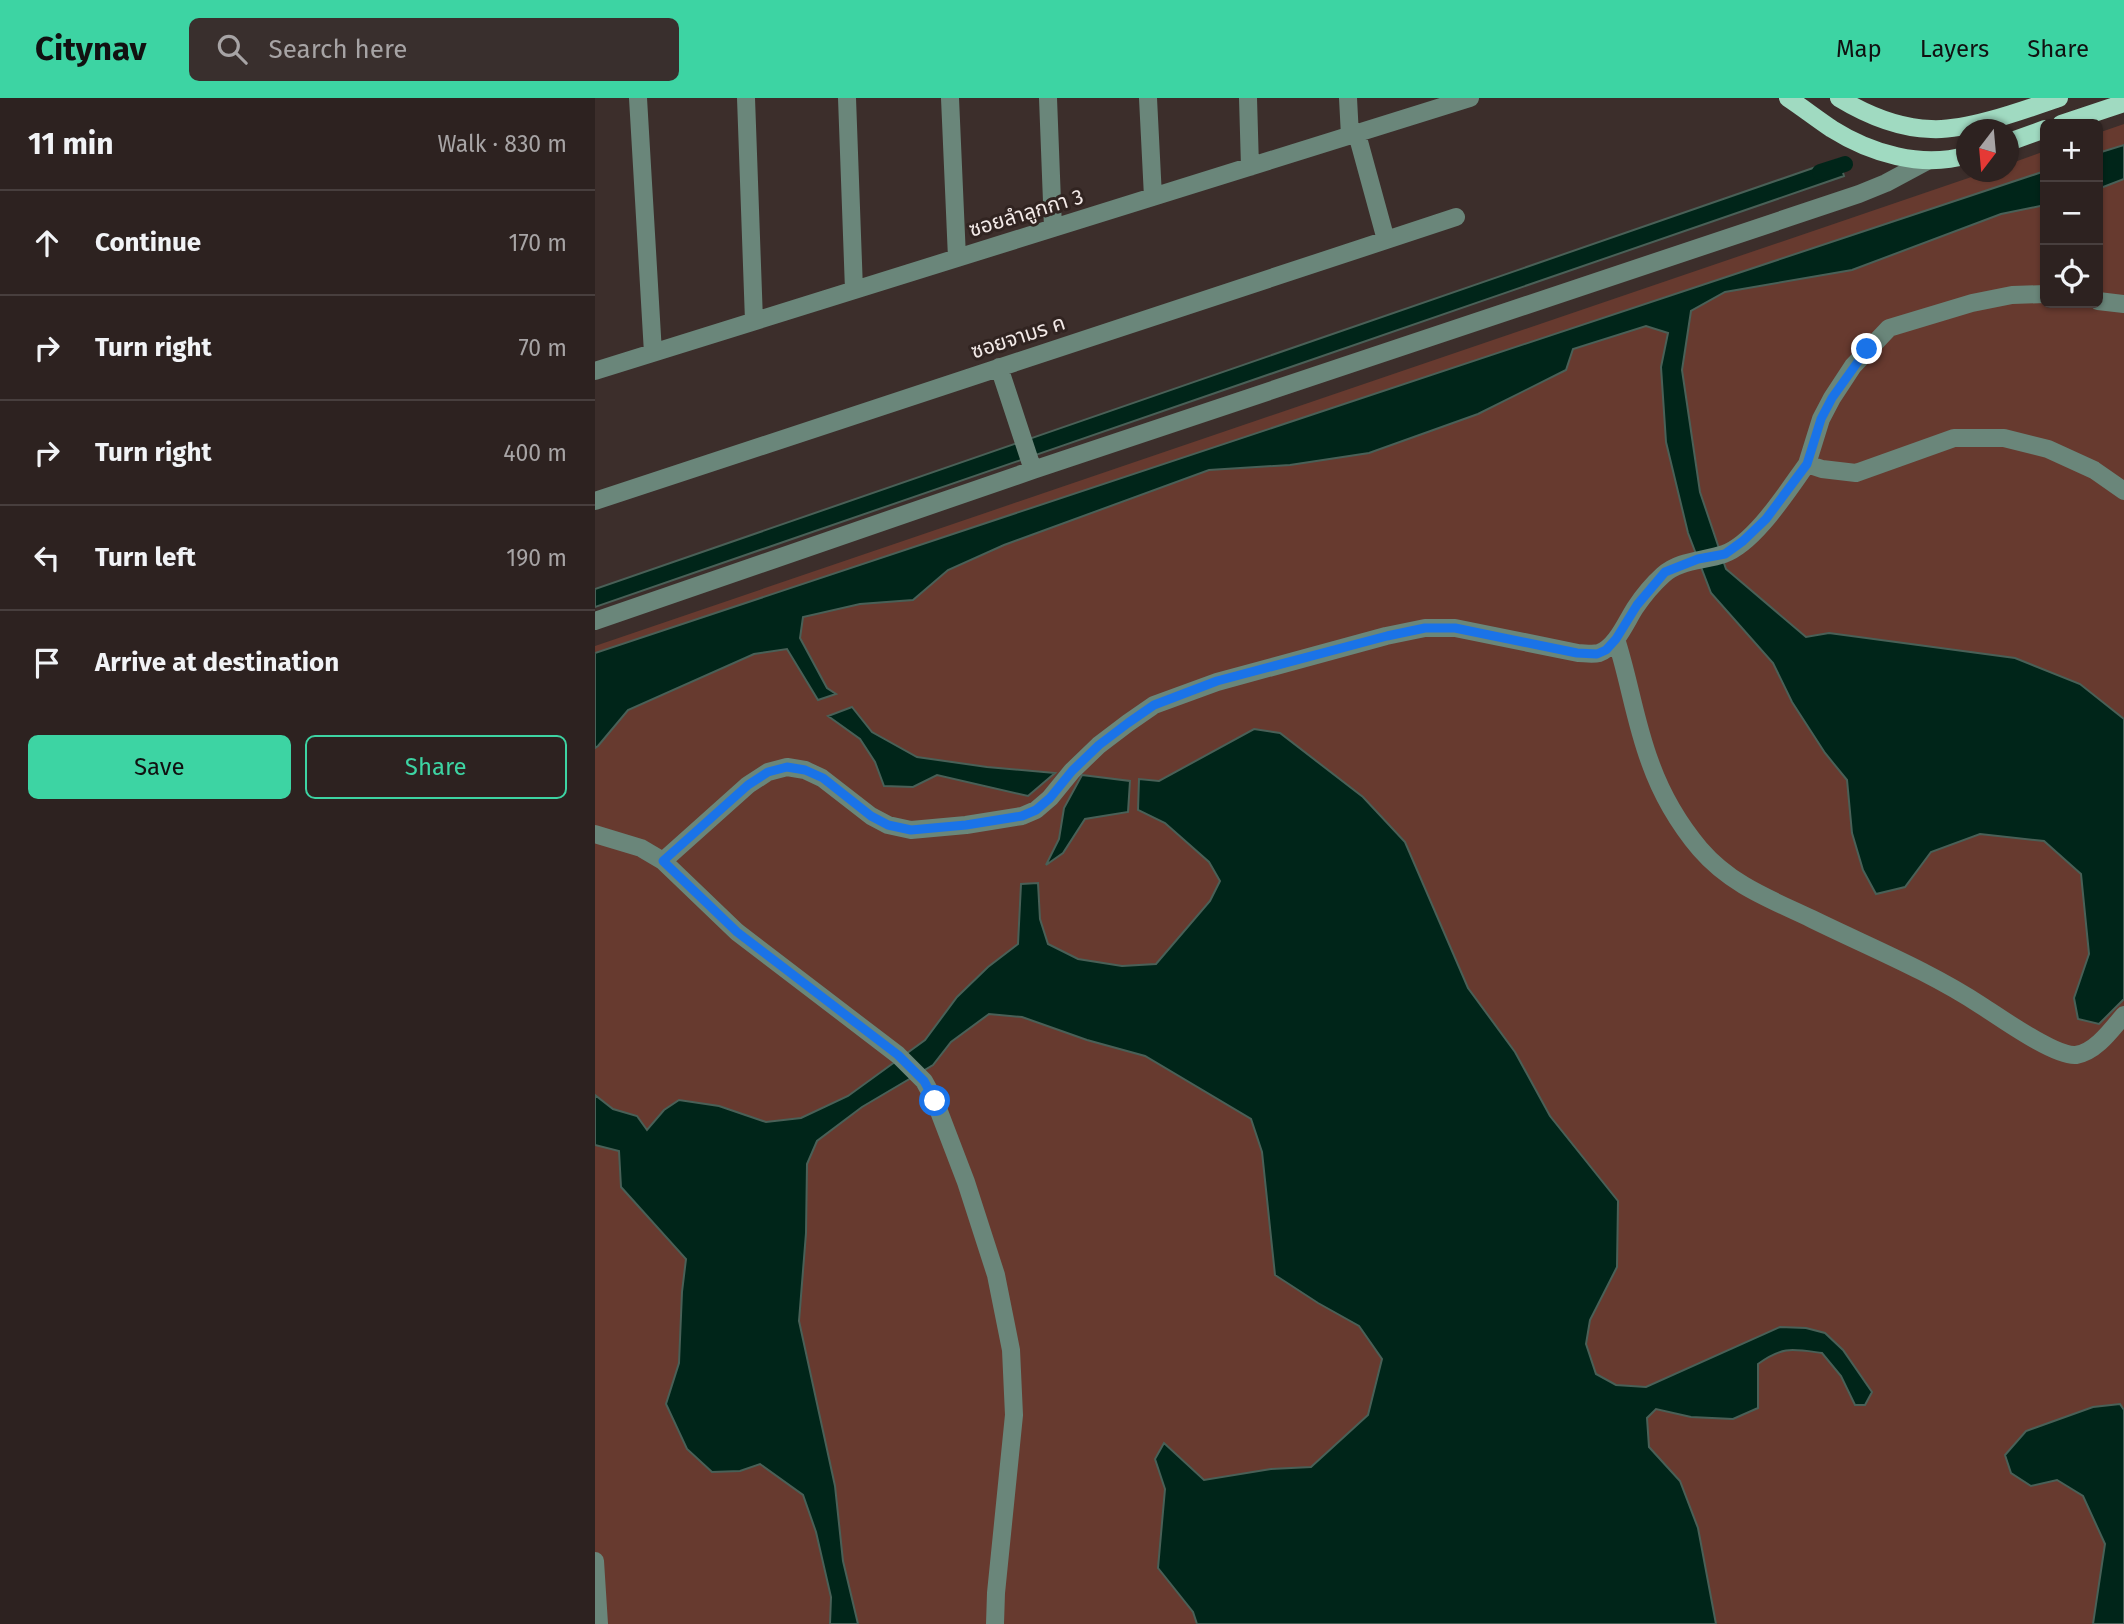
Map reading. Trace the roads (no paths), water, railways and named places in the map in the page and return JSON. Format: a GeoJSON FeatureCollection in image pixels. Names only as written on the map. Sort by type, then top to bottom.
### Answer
{"type":"FeatureCollection","features":[{"type":"Feature","properties":{"kind":"main road"},"geometry":{"type":"LineString","coordinates":[[1788,98],[1834,130],[1870,148],[1927,161],[1956,157]]}},
{"type":"Feature","properties":{"kind":"main road"},"geometry":{"type":"LineString","coordinates":[[1839,98],[1875,117],[1898,125],[1933,129],[1980,122],[2059,98]]}},
{"type":"Feature","properties":{"kind":"main road"},"geometry":{"type":"LineString","coordinates":[[2075,119],[2124,103]]}},
{"type":"Feature","properties":{"kind":"main road"},"geometry":{"type":"LineString","coordinates":[[2019,138],[2040,132]]}},
{"type":"Feature","properties":{"kind":"street"},"geometry":{"type":"LineString","coordinates":[[638,98],[653,353]]}},
{"type":"Feature","properties":{"kind":"street"},"geometry":{"type":"LineString","coordinates":[[746,98],[754,321]]}},
{"type":"Feature","properties":{"kind":"street"},"geometry":{"type":"LineString","coordinates":[[847,98],[854,290]]}},
{"type":"Feature","properties":{"kind":"street"},"geometry":{"type":"LineString","coordinates":[[950,98],[957,258]]}},
{"type":"Feature","properties":{"kind":"street"},"geometry":{"type":"LineString","coordinates":[[1048,98],[1053,228]]}},
{"type":"Feature","properties":{"kind":"street"},"geometry":{"type":"LineString","coordinates":[[1148,98],[1153,197]]}},
{"type":"Feature","properties":{"kind":"street"},"geometry":{"type":"LineString","coordinates":[[1248,98],[1250,167]]}},
{"type":"Feature","properties":{"kind":"street"},"geometry":{"type":"LineString","coordinates":[[1348,98],[1353,135],[1387,240]]}},
{"type":"Feature","properties":{"kind":"street","name":"ซอยลำลูกกา 3"},"geometry":{"type":"LineString","coordinates":[[595,371],[1470,98]]}},
{"type":"Feature","properties":{"kind":"street"},"geometry":{"type":"LineString","coordinates":[[595,621],[1030,462],[1859,194],[1927,161]]}},
{"type":"Feature","properties":{"kind":"street","name":"ซอยจามร ค"},"geometry":{"type":"LineString","coordinates":[[595,501],[1456,218]]}},
{"type":"Feature","properties":{"kind":"street"},"geometry":{"type":"LineString","coordinates":[[663,861],[748,785],[768,772],[787,767],[805,770],[823,778],[871,816],[888,825],[911,830],[966,825],[1022,816],[1036,810],[1099,745],[1154,705],[1217,681],[1425,628],[1455,628],[1577,653],[1597,654],[1606,650],[1616,639],[1637,605],[1665,572],[1691,561],[1725,554],[1766,519],[1807,464],[1821,419],[1832,398],[1853,366],[1889,328],[1972,303],[2012,295],[2040,294]]}},
{"type":"Feature","properties":{"kind":"street"},"geometry":{"type":"LineString","coordinates":[[2103,302],[2124,304]]}},
{"type":"Feature","properties":{"kind":"street"},"geometry":{"type":"LineString","coordinates":[[999,368],[1030,462]]}},
{"type":"Feature","properties":{"kind":"street"},"geometry":{"type":"LineString","coordinates":[[1807,464],[1822,469],[1856,473],[1954,438],[2004,438],[2048,449],[2094,470],[2124,491]]}},
{"type":"Feature","properties":{"kind":"street"},"geometry":{"type":"LineString","coordinates":[[1616,639],[1649,761],[1662,791],[1683,826],[1724,873],[1757,894],[1952,987],[2039,1042],[2063,1053],[2075,1055],[2087,1051],[2124,1015]]}},
{"type":"Feature","properties":{"kind":"street"},"geometry":{"type":"LineString","coordinates":[[595,834],[641,848],[663,861],[737,932],[898,1055],[924,1081],[935,1101],[966,1181],[996,1275],[1011,1350],[1014,1415],[995,1624]]}},
{"type":"Feature","properties":{"kind":"street"},"geometry":{"type":"LineString","coordinates":[[595,1561],[599,1624]]}},
{"type":"Feature","properties":{"kind":"waterway"},"geometry":{"type":"LineString","coordinates":[[1820,172],[1845,164]]}}]}
